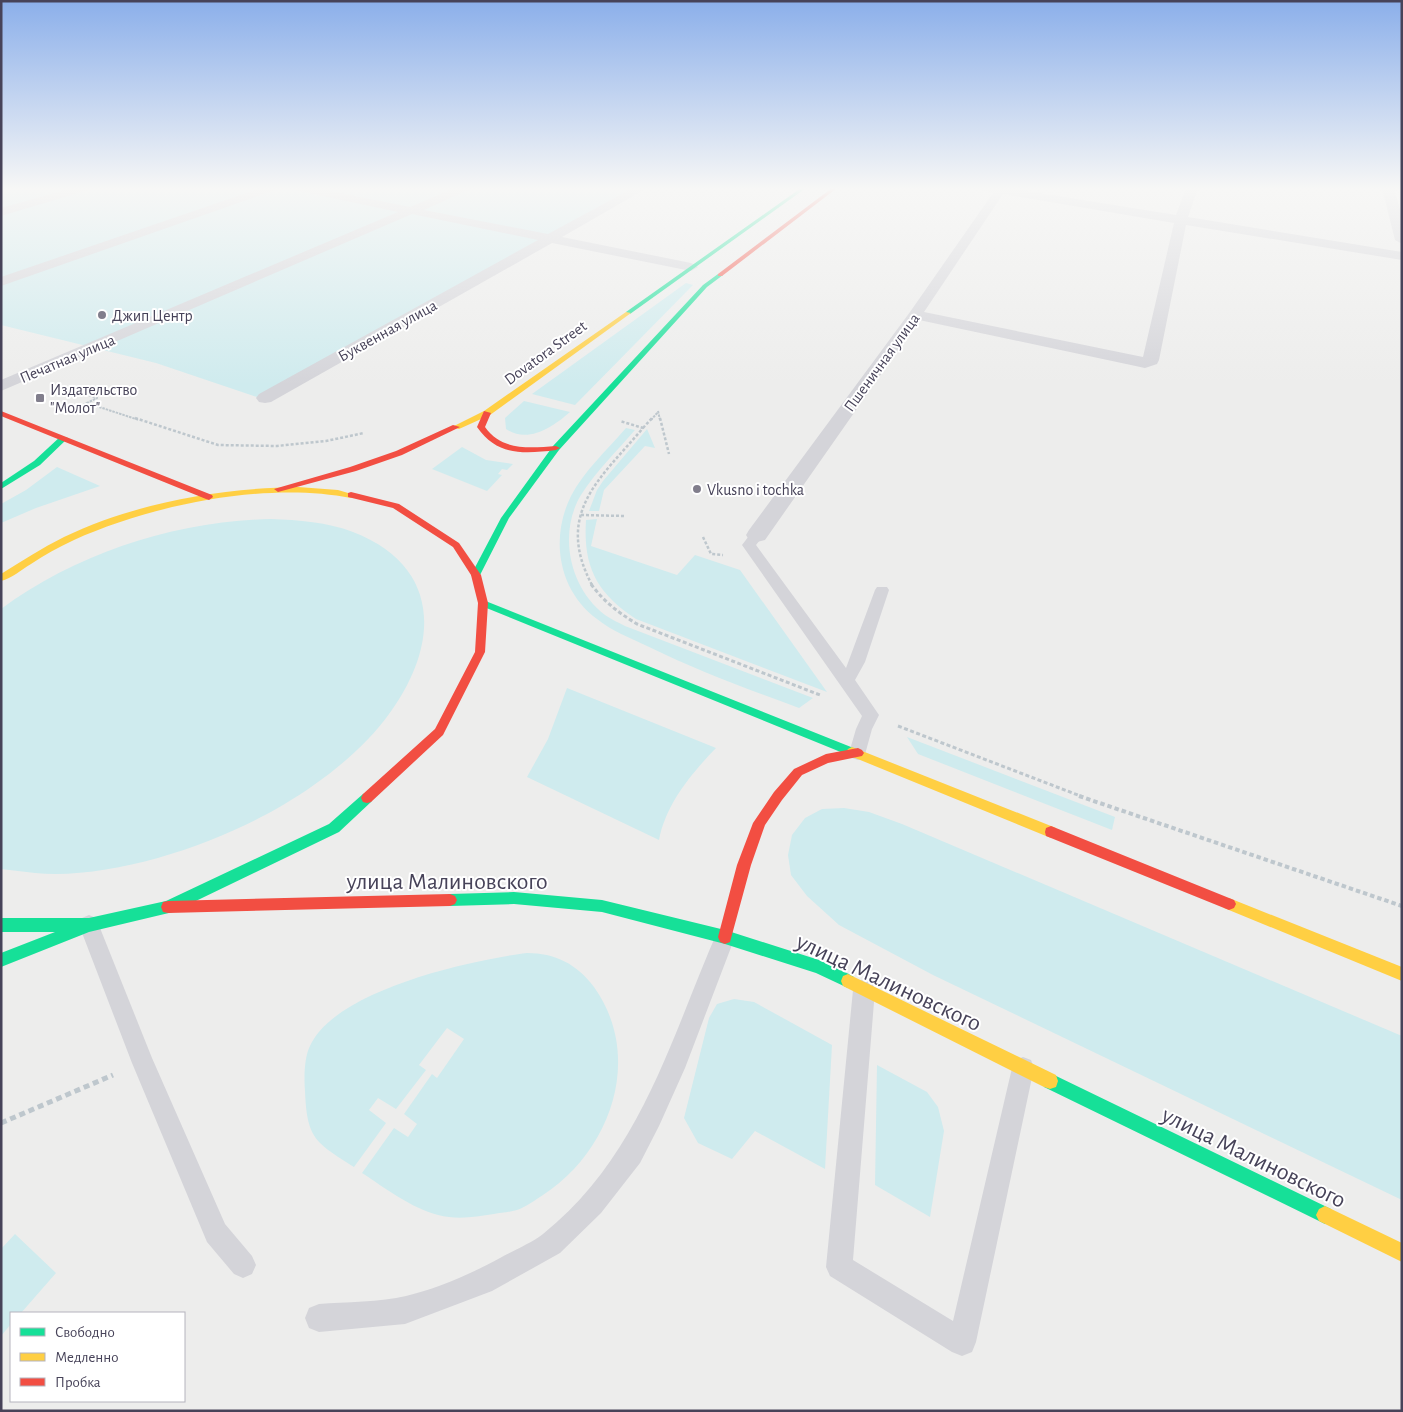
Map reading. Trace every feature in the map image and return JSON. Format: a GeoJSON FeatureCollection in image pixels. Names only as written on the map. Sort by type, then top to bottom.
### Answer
{"type":"FeatureCollection","features":[{"type":"Feature","properties":{"kind":"main road","name":"Dovatora Street"},"geometry":{"type":"LineString","coordinates":[[278,489],[399,453],[487,413],[710,254]]}},
{"type":"Feature","properties":{"kind":"main road"},"geometry":{"type":"LineString","coordinates":[[476,575],[506,518],[556,448],[705,286],[748,254]]}},
{"type":"Feature","properties":{"kind":"main road"},"geometry":{"type":"LineString","coordinates":[[1,413],[209,497]]}},
{"type":"Feature","properties":{"kind":"main road"},"geometry":{"type":"LineString","coordinates":[[487,413],[481,427],[484,436],[494,443],[525,450],[556,448]]}},
{"type":"Feature","properties":{"kind":"main road"},"geometry":{"type":"LineString","coordinates":[[1,487],[37,464],[64,438]]}},
{"type":"Feature","properties":{"kind":"main road"},"geometry":{"type":"LineString","coordinates":[[1,578],[47,550],[101,526],[170,505],[209,497],[278,489],[338,492],[396,506],[456,545],[476,575],[483,603],[480,652],[438,732],[334,828],[168,907],[89,925],[1,960]]}},
{"type":"Feature","properties":{"kind":"main road"},"geometry":{"type":"LineString","coordinates":[[483,603],[1402,974]]}},
{"type":"Feature","properties":{"kind":"main road"},"geometry":{"type":"LineString","coordinates":[[725,937],[744,865],[759,823],[778,796],[798,772],[826,759],[858,753]]}},
{"type":"Feature","properties":{"kind":"main road","name":"улица Малиновского"},"geometry":{"type":"LineString","coordinates":[[168,907],[514,898],[602,906],[725,937],[818,968],[1402,1253]]}},
{"type":"Feature","properties":{"kind":"main road"},"geometry":{"type":"LineString","coordinates":[[1,925],[89,925]]}},
{"type":"Feature","properties":{"kind":"street"},"geometry":{"type":"LineString","coordinates":[[1,282],[82,254]]}},
{"type":"Feature","properties":{"kind":"street","name":"Печатная улица"},"geometry":{"type":"LineString","coordinates":[[1,386],[311,254]]}},
{"type":"Feature","properties":{"kind":"street","name":"Буквенная улица"},"geometry":{"type":"LineString","coordinates":[[265,398],[523,254]]}},
{"type":"Feature","properties":{"kind":"street"},"geometry":{"type":"LineString","coordinates":[[625,254],[691,267]]}},
{"type":"Feature","properties":{"kind":"street","name":"Пшеничная улица"},"geometry":{"type":"LineString","coordinates":[[757,535],[915,315],[954,254]]}},
{"type":"Feature","properties":{"kind":"street"},"geometry":{"type":"LineString","coordinates":[[915,315],[1146,363],[1151,360],[1174,254]]}},
{"type":"Feature","properties":{"kind":"street"},"geometry":{"type":"LineString","coordinates":[[1389,254],[1402,256]]}},
{"type":"Feature","properties":{"kind":"lane"},"geometry":{"type":"LineString","coordinates":[[757,535],[749,544],[871,715],[864,730],[858,753]]}},
{"type":"Feature","properties":{"kind":"lane"},"geometry":{"type":"LineString","coordinates":[[847,680],[857,662],[882,590]]}},
{"type":"Feature","properties":{"kind":"lane"},"geometry":{"type":"LineString","coordinates":[[89,925],[143,1062],[216,1233],[243,1265]]}},
{"type":"Feature","properties":{"kind":"lane"},"geometry":{"type":"LineString","coordinates":[[319,1318],[405,1310],[483,1282],[551,1244],[592,1204],[631,1154],[651,1118],[678,1060],[725,937]]}},
{"type":"Feature","properties":{"kind":"lane"},"geometry":{"type":"LineString","coordinates":[[864,990],[840,1267],[962,1342],[1023,1068]]}},
{"type":"Feature","properties":{"kind":"path"},"geometry":{"type":"LineString","coordinates":[[669,454],[658,411],[597,481],[589,494],[581,515],[578,543],[582,569],[602,599],[622,617],[676,640],[1117,810],[1402,906]]}},
{"type":"Feature","properties":{"kind":"path"},"geometry":{"type":"LineString","coordinates":[[589,413],[615,418],[626,424],[643,428]]}},
{"type":"Feature","properties":{"kind":"path"},"geometry":{"type":"LineString","coordinates":[[581,515],[625,516]]}},
{"type":"Feature","properties":{"kind":"path"},"geometry":{"type":"LineString","coordinates":[[1,1123],[143,1062]]}},
{"type":"Feature","properties":{"kind":"shaded area"},"geometry":{"type":"Polygon","coordinates":[[[1,254],[529,254],[269,401],[156,363],[1,325],[1,254]]]}},
{"type":"Feature","properties":{"kind":"shaded area"},"geometry":{"type":"Polygon","coordinates":[[[686,283],[693,285],[575,405],[532,394],[686,283]]]}},
{"type":"Feature","properties":{"kind":"shaded area"},"geometry":{"type":"Polygon","coordinates":[[[524,401],[570,412],[540,432],[523,435],[514,433],[506,429],[505,418],[524,401]]]}},
{"type":"Feature","properties":{"kind":"shaded area"},"geometry":{"type":"Polygon","coordinates":[[[626,428],[635,430],[593,478],[581,495],[574,510],[570,526],[569,543],[571,559],[583,590],[593,604],[605,615],[625,626],[813,698],[799,708],[703,671],[621,634],[597,619],[584,607],[574,593],[566,578],[560,546],[564,512],[582,478],[626,428]]]}},
{"type":"Feature","properties":{"kind":"shaded area"},"geometry":{"type":"Polygon","coordinates":[[[647,429],[655,448],[645,446],[604,490],[599,511],[589,511],[597,490],[603,481],[647,429]]]}},
{"type":"Feature","properties":{"kind":"shaded area"},"geometry":{"type":"Polygon","coordinates":[[[462,447],[486,460],[513,464],[507,470],[502,469],[498,474],[502,475],[487,491],[432,469],[462,447]]]}},
{"type":"Feature","properties":{"kind":"shaded area"},"geometry":{"type":"Polygon","coordinates":[[[57,467],[100,486],[36,508],[1,523],[1,504],[26,490],[57,467]]]}},
{"type":"Feature","properties":{"kind":"shaded area"},"geometry":{"type":"Polygon","coordinates":[[[271,519],[313,522],[353,532],[382,547],[404,566],[417,587],[423,611],[423,636],[417,662],[406,688],[379,727],[354,753],[327,776],[283,805],[257,819],[196,846],[130,865],[97,871],[65,874],[1,869],[1,609],[63,571],[130,543],[164,533],[200,526],[235,521],[271,519]]]}},
{"type":"Feature","properties":{"kind":"shaded area"},"geometry":{"type":"Polygon","coordinates":[[[597,519],[591,546],[677,575],[695,555],[740,570],[827,692],[636,619],[622,609],[602,588],[590,565],[587,551],[586,520],[597,519]]]}},
{"type":"Feature","properties":{"kind":"shaded area"},"geometry":{"type":"Polygon","coordinates":[[[567,688],[716,748],[681,790],[667,814],[659,840],[527,777],[548,739],[567,688]]]}},
{"type":"Feature","properties":{"kind":"shaded area"},"geometry":{"type":"Polygon","coordinates":[[[907,737],[1115,817],[1112,830],[918,754],[907,737]]]}},
{"type":"Feature","properties":{"kind":"shaded area"},"geometry":{"type":"Polygon","coordinates":[[[844,808],[869,812],[902,824],[1402,1036],[1402,1200],[933,975],[839,925],[807,896],[791,875],[788,855],[792,835],[805,818],[822,809],[844,808]]]}},
{"type":"Feature","properties":{"kind":"shaded area"},"geometry":{"type":"Polygon","coordinates":[[[527,953],[547,955],[565,961],[587,979],[594,987],[609,1014],[617,1043],[618,1072],[613,1101],[602,1128],[587,1154],[567,1176],[543,1195],[517,1210],[459,1218],[445,1217],[418,1208],[362,1173],[394,1128],[408,1137],[417,1124],[404,1114],[432,1074],[437,1078],[464,1039],[447,1028],[419,1065],[426,1070],[396,1109],[378,1098],[369,1110],[386,1123],[354,1167],[322,1145],[311,1130],[308,1120],[305,1074],[310,1046],[324,1026],[347,1009],[375,994],[407,981],[473,963],[527,953]]]}},
{"type":"Feature","properties":{"kind":"shaded area"},"geometry":{"type":"Polygon","coordinates":[[[734,999],[754,1002],[832,1045],[825,1169],[755,1131],[732,1159],[698,1143],[684,1118],[709,1018],[717,1004],[734,999]]]}},
{"type":"Feature","properties":{"kind":"shaded area"},"geometry":{"type":"Polygon","coordinates":[[[877,1065],[927,1092],[938,1107],[944,1131],[930,1217],[875,1185],[877,1065]]]}},
{"type":"Feature","properties":{"kind":"shaded area"},"geometry":{"type":"Polygon","coordinates":[[[15,1234],[56,1273],[22,1312],[10,1312],[10,1325],[1,1336],[1,1249],[15,1234]]]}},
{"type":"Feature","properties":{"kind":"traffic: fast"},"geometry":{"type":"LineString","coordinates":[[628,313],[711,254]]}},
{"type":"Feature","properties":{"kind":"traffic: fast"},"geometry":{"type":"LineString","coordinates":[[476,575],[505,518],[556,448],[705,286],[720,275]]}},
{"type":"Feature","properties":{"kind":"traffic: fast"},"geometry":{"type":"LineString","coordinates":[[1,487],[37,463],[64,438]]}},
{"type":"Feature","properties":{"kind":"traffic: fast"},"geometry":{"type":"LineString","coordinates":[[483,603],[852,752]]}},
{"type":"Feature","properties":{"kind":"traffic: fast"},"geometry":{"type":"LineString","coordinates":[[1,925],[89,925],[168,907],[334,828],[367,798]]}},
{"type":"Feature","properties":{"kind":"traffic: fast"},"geometry":{"type":"LineString","coordinates":[[450,900],[514,898],[602,906],[725,937],[819,967],[848,981]]}},
{"type":"Feature","properties":{"kind":"traffic: fast"},"geometry":{"type":"LineString","coordinates":[[1,960],[84,927]]}},
{"type":"Feature","properties":{"kind":"traffic: fast"},"geometry":{"type":"LineString","coordinates":[[1050,1081],[1325,1215]]}},
{"type":"Feature","properties":{"kind":"traffic: slow"},"geometry":{"type":"LineString","coordinates":[[456,427],[487,413],[628,313]]}},
{"type":"Feature","properties":{"kind":"traffic: slow"},"geometry":{"type":"LineString","coordinates":[[1,578],[69,538],[93,528],[168,506],[219,496],[272,490],[312,490],[351,495]]}},
{"type":"Feature","properties":{"kind":"traffic: slow"},"geometry":{"type":"LineString","coordinates":[[852,752],[1051,832]]}},
{"type":"Feature","properties":{"kind":"traffic: slow"},"geometry":{"type":"LineString","coordinates":[[1229,904],[1402,974]]}},
{"type":"Feature","properties":{"kind":"traffic: slow"},"geometry":{"type":"LineString","coordinates":[[848,981],[1050,1081]]}},
{"type":"Feature","properties":{"kind":"traffic: slow"},"geometry":{"type":"LineString","coordinates":[[1325,1215],[1402,1253]]}},
{"type":"Feature","properties":{"kind":"traffic: jam"},"geometry":{"type":"LineString","coordinates":[[720,275],[748,254]]}},
{"type":"Feature","properties":{"kind":"traffic: jam"},"geometry":{"type":"LineString","coordinates":[[1,413],[209,497]]}},
{"type":"Feature","properties":{"kind":"traffic: jam"},"geometry":{"type":"LineString","coordinates":[[487,413],[481,427],[495,443],[504,447],[524,450],[556,448]]}},
{"type":"Feature","properties":{"kind":"traffic: jam"},"geometry":{"type":"LineString","coordinates":[[278,489],[353,469],[399,453],[456,427]]}},
{"type":"Feature","properties":{"kind":"traffic: jam"},"geometry":{"type":"LineString","coordinates":[[351,495],[396,506],[456,545],[476,575],[483,603],[480,652],[439,732],[367,798]]}},
{"type":"Feature","properties":{"kind":"traffic: jam"},"geometry":{"type":"LineString","coordinates":[[725,937],[744,865],[759,823],[778,796],[798,772],[826,759],[858,753]]}},
{"type":"Feature","properties":{"kind":"traffic: jam"},"geometry":{"type":"LineString","coordinates":[[1051,832],[1229,904]]}},
{"type":"Feature","properties":{"kind":"traffic: jam"},"geometry":{"type":"LineString","coordinates":[[168,907],[450,900]]}},
{"type":"Feature","properties":{"kind":"place","name":"Джип Центр"},"geometry":{"type":"Point","coordinates":[102,315]}},
{"type":"Feature","properties":{"kind":"place","name":"Издательство \"Молот\""},"geometry":{"type":"Point","coordinates":[40,398]}},
{"type":"Feature","properties":{"kind":"place","name":"Vkusno i tochka"},"geometry":{"type":"Point","coordinates":[697,489]}}]}
